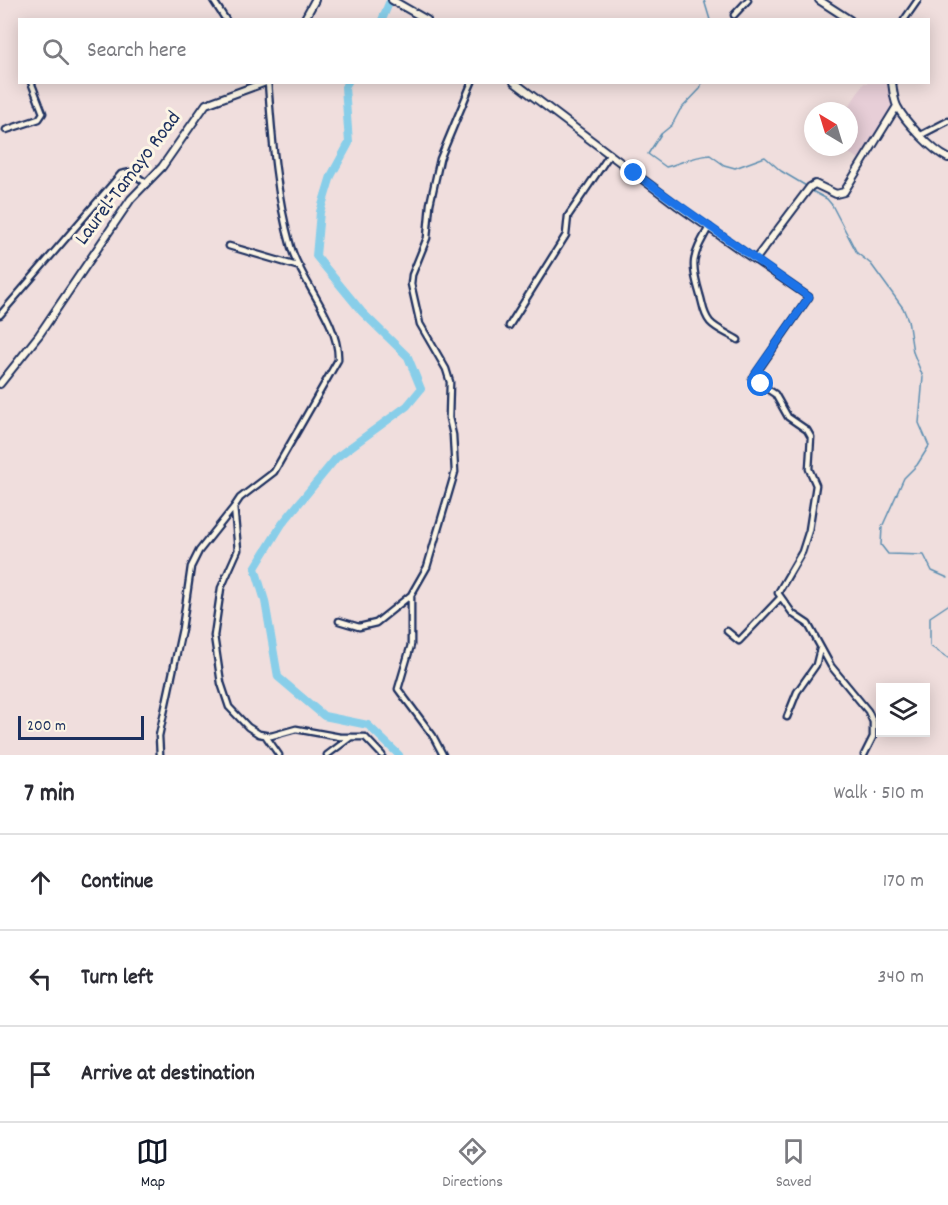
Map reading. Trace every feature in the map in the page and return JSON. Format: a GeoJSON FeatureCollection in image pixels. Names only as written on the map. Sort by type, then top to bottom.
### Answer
{"type":"FeatureCollection","features":[{"type":"Feature","properties":{"kind":"street"},"geometry":{"type":"LineString","coordinates":[[213,0],[225,18]]}},
{"type":"Feature","properties":{"kind":"street"},"geometry":{"type":"LineString","coordinates":[[305,18],[315,0]]}},
{"type":"Feature","properties":{"kind":"street"},"geometry":{"type":"LineString","coordinates":[[392,0],[424,18]]}},
{"type":"Feature","properties":{"kind":"street"},"geometry":{"type":"LineString","coordinates":[[734,15],[748,0]]}},
{"type":"Feature","properties":{"kind":"street"},"geometry":{"type":"LineString","coordinates":[[819,0],[847,18]]}},
{"type":"Feature","properties":{"kind":"street"},"geometry":{"type":"LineString","coordinates":[[905,18],[918,0]]}},
{"type":"Feature","properties":{"kind":"street"},"geometry":{"type":"LineString","coordinates":[[6,130],[39,119],[43,113],[32,84]]}},
{"type":"Feature","properties":{"kind":"street","name":"Laurel-Tamayo Road"},"geometry":{"type":"LineString","coordinates":[[0,384],[39,335],[131,199],[180,144],[206,104],[258,84]]}},
{"type":"Feature","properties":{"kind":"street"},"geometry":{"type":"LineString","coordinates":[[160,755],[159,736],[182,629],[191,567],[200,551],[240,498],[274,472],[338,360],[336,344],[319,298],[291,247],[282,203],[267,84]]}},
{"type":"Feature","properties":{"kind":"street"},"geometry":{"type":"LineString","coordinates":[[339,621],[359,627],[376,623],[411,595],[427,567],[455,472],[453,435],[449,418],[450,382],[446,369],[420,324],[412,296],[412,275],[427,238],[430,204],[440,159],[471,84]]}},
{"type":"Feature","properties":{"kind":"street"},"geometry":{"type":"LineString","coordinates":[[517,84],[709,227],[809,297],[752,379],[775,394],[788,417],[807,430],[811,437],[809,469],[816,485],[813,512],[802,552],[778,593],[793,614],[808,624],[820,649],[873,722],[873,736],[864,755]]}},
{"type":"Feature","properties":{"kind":"street"},"geometry":{"type":"LineString","coordinates":[[892,84],[897,106],[921,135],[948,158]]}},
{"type":"Feature","properties":{"kind":"street"},"geometry":{"type":"LineString","coordinates":[[755,260],[815,184],[836,194],[844,192],[897,106]]}},
{"type":"Feature","properties":{"kind":"street"},"geometry":{"type":"LineString","coordinates":[[921,135],[948,121]]}},
{"type":"Feature","properties":{"kind":"street"},"geometry":{"type":"LineString","coordinates":[[509,326],[566,235],[568,216],[610,153]]}},
{"type":"Feature","properties":{"kind":"street"},"geometry":{"type":"LineString","coordinates":[[0,315],[121,174],[130,172],[146,183]]}},
{"type":"Feature","properties":{"kind":"street"},"geometry":{"type":"LineString","coordinates":[[709,227],[697,249],[692,265],[693,273],[705,315],[711,324],[738,340]]}},
{"type":"Feature","properties":{"kind":"street"},"geometry":{"type":"LineString","coordinates":[[229,246],[300,267]]}},
{"type":"Feature","properties":{"kind":"street"},"geometry":{"type":"LineString","coordinates":[[234,507],[238,550],[225,576],[217,605],[214,636],[229,707],[248,726],[265,735],[271,736],[296,729],[365,737],[382,755]]}},
{"type":"Feature","properties":{"kind":"street"},"geometry":{"type":"LineString","coordinates":[[411,595],[411,645],[398,689],[433,736],[443,755]]}},
{"type":"Feature","properties":{"kind":"street"},"geometry":{"type":"LineString","coordinates":[[727,631],[739,641],[780,598]]}},
{"type":"Feature","properties":{"kind":"street"},"geometry":{"type":"LineString","coordinates":[[787,717],[797,692],[816,665],[820,649]]}},
{"type":"Feature","properties":{"kind":"street"},"geometry":{"type":"LineString","coordinates":[[265,735],[279,755]]}},
{"type":"Feature","properties":{"kind":"street"},"geometry":{"type":"LineString","coordinates":[[327,755],[352,736]]}},
{"type":"Feature","properties":{"kind":"shaded area"},"geometry":{"type":"Polygon","coordinates":[[[863,84],[890,84],[895,106],[861,160],[854,156],[858,156],[858,102],[852,102],[863,84]]]}},
{"type":"Feature","properties":{"kind":"waterway"},"geometry":{"type":"LineString","coordinates":[[704,0],[709,18]]}},
{"type":"Feature","properties":{"kind":"waterway"},"geometry":{"type":"LineString","coordinates":[[383,18],[389,3]]}},
{"type":"Feature","properties":{"kind":"waterway"},"geometry":{"type":"LineString","coordinates":[[347,84],[345,87],[349,143],[331,176],[320,212],[316,256],[362,312],[408,357],[421,389],[407,406],[337,457],[282,524],[255,568],[265,601],[278,677],[324,716],[368,725],[399,755]]}},
{"type":"Feature","properties":{"kind":"waterway"},"geometry":{"type":"LineString","coordinates":[[701,84],[700,89],[680,110],[672,125],[661,134],[648,154],[666,167],[710,155],[724,165],[735,168],[765,157],[781,171],[808,187]]}},
{"type":"Feature","properties":{"kind":"waterway"},"geometry":{"type":"LineString","coordinates":[[812,191],[827,199],[832,205],[857,253],[871,264],[903,308],[908,320],[913,352],[923,377],[919,423],[929,446],[917,465],[904,478],[882,527],[881,545],[888,554],[924,555],[932,571],[948,578]]}},
{"type":"Feature","properties":{"kind":"waterway"},"geometry":{"type":"LineString","coordinates":[[948,605],[930,617],[930,646],[948,658]]}},
{"type":"Feature","properties":{"kind":"route"},"geometry":{"type":"LineString","coordinates":[[634,173],[694,218],[809,297],[752,379],[761,384]]}}]}
